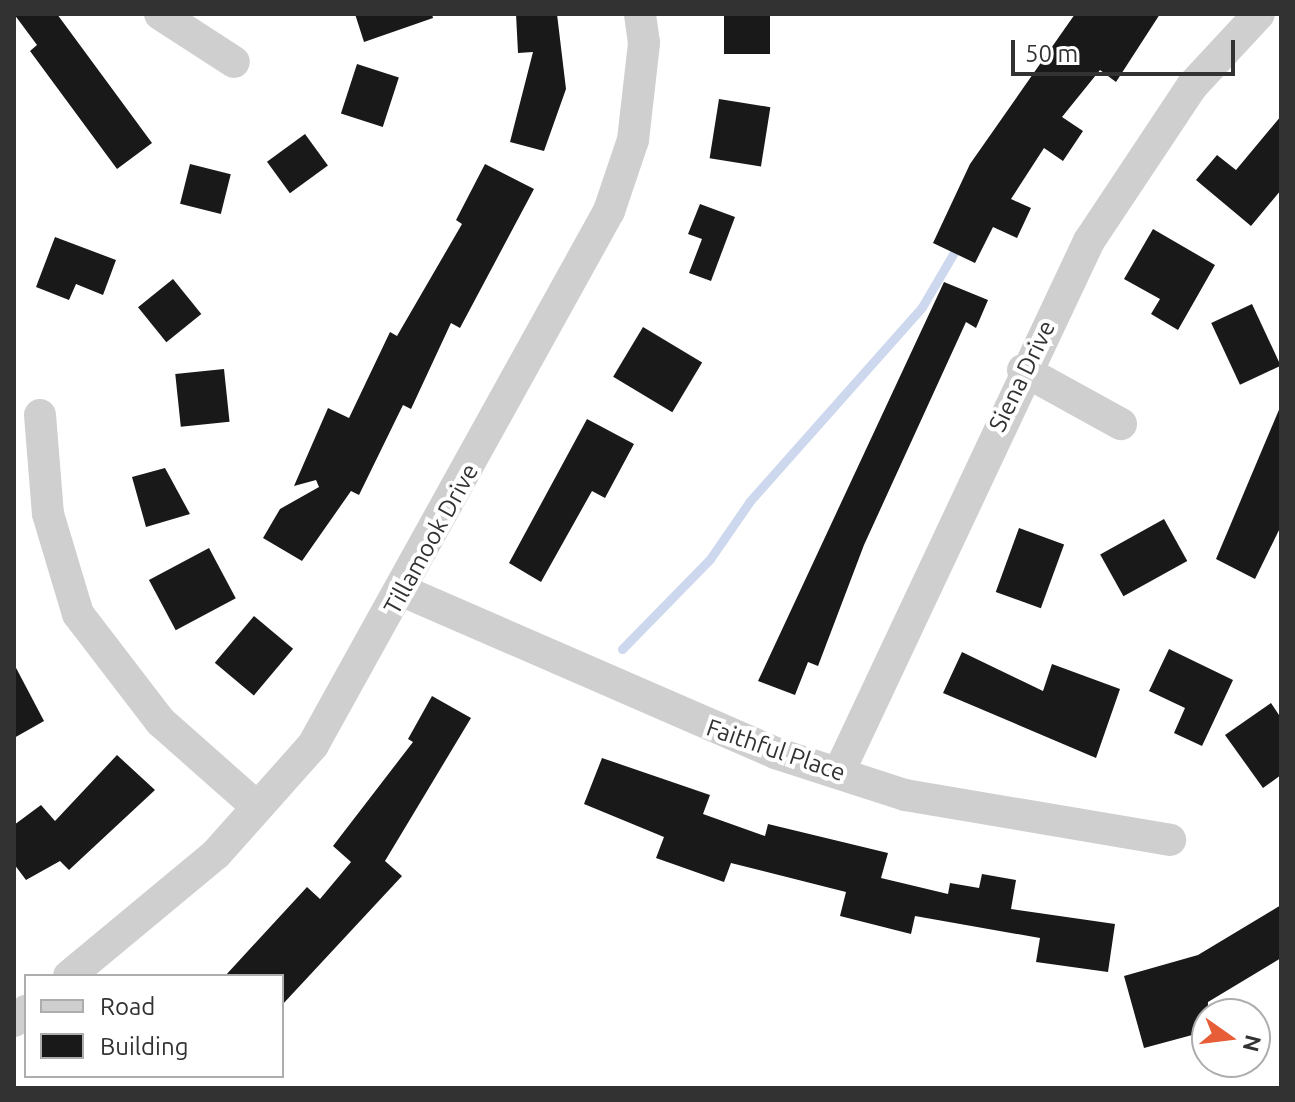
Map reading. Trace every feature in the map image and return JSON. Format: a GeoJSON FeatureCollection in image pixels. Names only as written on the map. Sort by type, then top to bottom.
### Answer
{"type":"FeatureCollection","features":[{"type":"Feature","properties":{"kind":"street"},"geometry":{"type":"LineString","coordinates":[[160,14],[234,62]]}},
{"type":"Feature","properties":{"kind":"street","name":"Tillamook Drive"},"geometry":{"type":"LineString","coordinates":[[71,974],[216,854],[313,745],[403,591],[609,211],[633,140],[644,43],[640,14]]}},
{"type":"Feature","properties":{"kind":"street","name":"Siena Drive"},"geometry":{"type":"LineString","coordinates":[[839,772],[1023,370],[1142,154],[1259,14]]}},
{"type":"Feature","properties":{"kind":"street"},"geometry":{"type":"LineString","coordinates":[[1023,370],[1121,424]]}},
{"type":"Feature","properties":{"kind":"street"},"geometry":{"type":"LineString","coordinates":[[40,415],[48,514],[78,614],[161,722],[257,807]]}},
{"type":"Feature","properties":{"kind":"street","name":"Faithful Place"},"geometry":{"type":"LineString","coordinates":[[403,591],[712,729],[839,772],[989,813],[1170,840]]}},
{"type":"Feature","properties":{"kind":"building"},"geometry":{"type":"Polygon","coordinates":[[[14,14],[57,14],[152,143],[117,169],[30,51],[37,45],[14,14]]]}},
{"type":"Feature","properties":{"kind":"building"},"geometry":{"type":"Polygon","coordinates":[[[355,14],[432,14],[433,18],[364,42],[355,14]]]}},
{"type":"Feature","properties":{"kind":"building"},"geometry":{"type":"Polygon","coordinates":[[[516,14],[557,14],[566,89],[544,151],[510,142],[533,52],[518,53],[516,14]]]}},
{"type":"Feature","properties":{"kind":"building"},"geometry":{"type":"Polygon","coordinates":[[[724,14],[770,14],[770,54],[724,54],[724,14]]]}},
{"type":"Feature","properties":{"kind":"building"},"geometry":{"type":"Polygon","coordinates":[[[1075,14],[1160,14],[1116,82],[1100,70],[1062,117],[1083,131],[1063,161],[1044,148],[1011,199],[1031,208],[1017,238],[993,227],[975,263],[933,243],[970,164],[1075,14]]]}},
{"type":"Feature","properties":{"kind":"building"},"geometry":{"type":"Polygon","coordinates":[[[357,64],[399,78],[383,127],[341,113],[357,64]]]}},
{"type":"Feature","properties":{"kind":"building"},"geometry":{"type":"Polygon","coordinates":[[[719,99],[770,107],[761,166],[710,158],[719,99]]]}},
{"type":"Feature","properties":{"kind":"building"},"geometry":{"type":"Polygon","coordinates":[[[1281,116],[1281,190],[1251,226],[1196,180],[1217,155],[1236,170],[1281,116]]]}},
{"type":"Feature","properties":{"kind":"building"},"geometry":{"type":"Polygon","coordinates":[[[305,134],[328,166],[290,193],[267,162],[305,134]]]}},
{"type":"Feature","properties":{"kind":"building"},"geometry":{"type":"Polygon","coordinates":[[[190,164],[231,174],[221,214],[180,204],[190,164]]]}},
{"type":"Feature","properties":{"kind":"building"},"geometry":{"type":"Polygon","coordinates":[[[485,164],[534,189],[460,328],[451,323],[411,409],[403,405],[359,495],[351,491],[302,561],[263,538],[280,509],[319,487],[316,480],[294,486],[328,408],[349,418],[390,332],[397,336],[462,224],[456,220],[485,164]]]}},
{"type":"Feature","properties":{"kind":"building"},"geometry":{"type":"Polygon","coordinates":[[[700,204],[735,217],[711,281],[689,273],[702,239],[688,234],[700,204]]]}},
{"type":"Feature","properties":{"kind":"building"},"geometry":{"type":"Polygon","coordinates":[[[1153,229],[1215,265],[1178,330],[1151,314],[1160,299],[1124,279],[1153,229]]]}},
{"type":"Feature","properties":{"kind":"building"},"geometry":{"type":"Polygon","coordinates":[[[55,237],[116,260],[103,295],[76,284],[69,300],[36,287],[55,237]]]}},
{"type":"Feature","properties":{"kind":"building"},"geometry":{"type":"Polygon","coordinates":[[[173,279],[201,314],[166,342],[138,307],[173,279]]]}},
{"type":"Feature","properties":{"kind":"building"},"geometry":{"type":"Polygon","coordinates":[[[944,282],[988,300],[976,328],[966,322],[864,545],[818,666],[808,662],[795,695],[758,681],[944,282]]]}},
{"type":"Feature","properties":{"kind":"building"},"geometry":{"type":"Polygon","coordinates":[[[1252,304],[1281,366],[1240,385],[1211,323],[1252,304]]]}},
{"type":"Feature","properties":{"kind":"building"},"geometry":{"type":"Polygon","coordinates":[[[643,327],[702,363],[672,412],[613,377],[643,327]]]}},
{"type":"Feature","properties":{"kind":"building"},"geometry":{"type":"Polygon","coordinates":[[[224,369],[230,422],[181,427],[175,374],[224,369]]]}},
{"type":"Feature","properties":{"kind":"building"},"geometry":{"type":"Polygon","coordinates":[[[1281,405],[1281,526],[1255,579],[1216,559],[1281,405]]]}},
{"type":"Feature","properties":{"kind":"building"},"geometry":{"type":"Polygon","coordinates":[[[587,419],[634,444],[605,498],[592,491],[541,582],[509,563],[587,419]]]}},
{"type":"Feature","properties":{"kind":"building"},"geometry":{"type":"Polygon","coordinates":[[[165,468],[190,514],[146,527],[132,477],[165,468]]]}},
{"type":"Feature","properties":{"kind":"building"},"geometry":{"type":"Polygon","coordinates":[[[1164,519],[1187,561],[1123,596],[1100,554],[1164,519]]]}},
{"type":"Feature","properties":{"kind":"building"},"geometry":{"type":"Polygon","coordinates":[[[1019,528],[1064,544],[1041,608],[996,592],[1019,528]]]}},
{"type":"Feature","properties":{"kind":"building"},"geometry":{"type":"Polygon","coordinates":[[[209,548],[236,598],[176,630],[149,580],[209,548]]]}},
{"type":"Feature","properties":{"kind":"building"},"geometry":{"type":"Polygon","coordinates":[[[254,616],[293,649],[254,696],[215,663],[254,616]]]}},
{"type":"Feature","properties":{"kind":"building"},"geometry":{"type":"Polygon","coordinates":[[[1169,649],[1233,680],[1202,746],[1174,733],[1185,708],[1149,691],[1169,649]]]}},
{"type":"Feature","properties":{"kind":"building"},"geometry":{"type":"Polygon","coordinates":[[[962,652],[1043,691],[1052,664],[1120,689],[1096,758],[943,693],[962,652]]]}},
{"type":"Feature","properties":{"kind":"building"},"geometry":{"type":"Polygon","coordinates":[[[14,664],[44,721],[14,738],[14,664]]]}},
{"type":"Feature","properties":{"kind":"building"},"geometry":{"type":"Polygon","coordinates":[[[432,696],[471,718],[385,861],[402,876],[284,1003],[284,974],[227,974],[307,887],[320,899],[351,862],[333,846],[413,742],[408,739],[432,696]]]}},
{"type":"Feature","properties":{"kind":"building"},"geometry":{"type":"Polygon","coordinates":[[[1271,703],[1281,718],[1281,775],[1263,788],[1225,735],[1271,703]]]}},
{"type":"Feature","properties":{"kind":"building"},"geometry":{"type":"Polygon","coordinates":[[[117,755],[155,790],[69,870],[60,861],[26,880],[14,864],[14,825],[41,805],[55,821],[117,755]]]}},
{"type":"Feature","properties":{"kind":"building"},"geometry":{"type":"Polygon","coordinates":[[[602,758],[710,795],[703,814],[765,836],[768,824],[888,853],[881,878],[948,894],[950,883],[979,888],[982,874],[1016,880],[1011,909],[1115,924],[1108,972],[1036,962],[1040,938],[915,916],[911,934],[840,916],[846,892],[731,863],[724,882],[656,858],[664,837],[584,804],[602,758]]]}},
{"type":"Feature","properties":{"kind":"building"},"geometry":{"type":"Polygon","coordinates":[[[1281,905],[1281,958],[1215,998],[1191,998],[1191,1035],[1144,1048],[1124,976],[1198,955],[1281,905]]]}},
{"type":"Feature","properties":{"kind":"waterway"},"geometry":{"type":"LineString","coordinates":[[622,649],[710,559],[750,501],[922,307],[959,244]]}}]}
